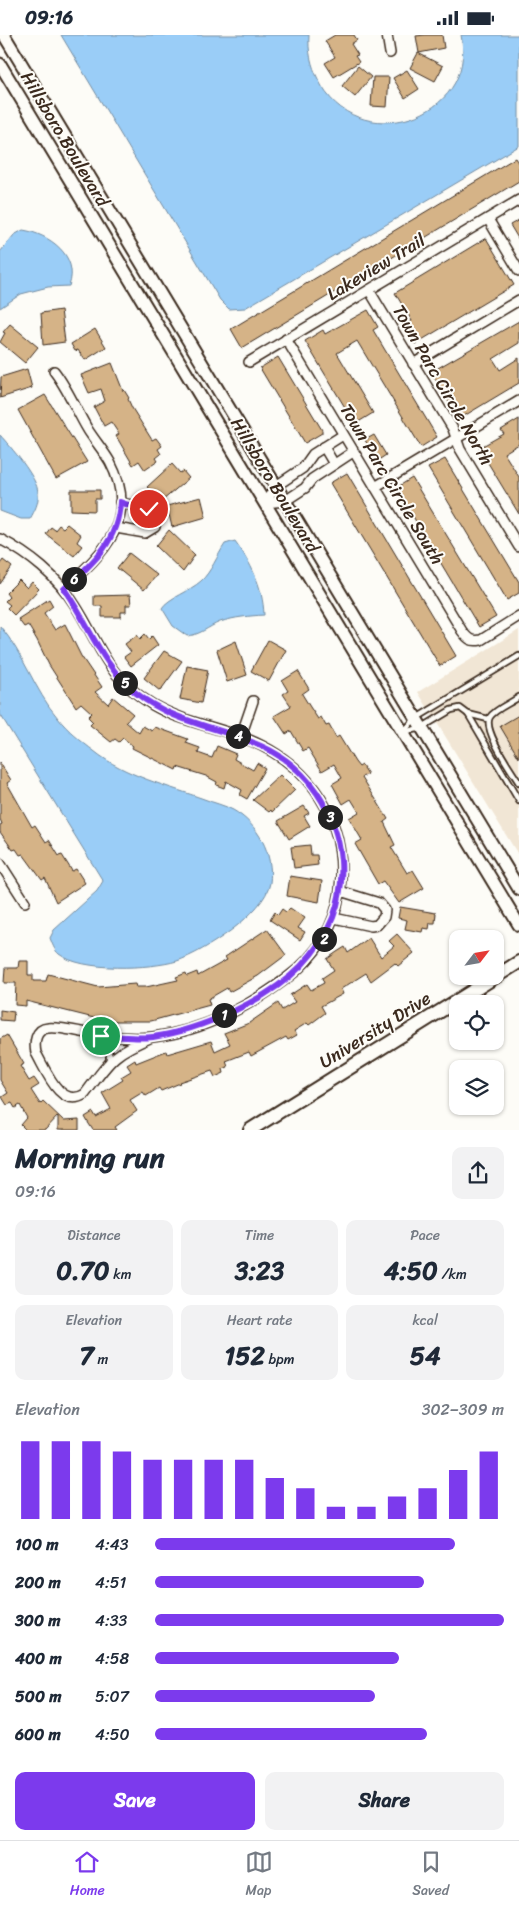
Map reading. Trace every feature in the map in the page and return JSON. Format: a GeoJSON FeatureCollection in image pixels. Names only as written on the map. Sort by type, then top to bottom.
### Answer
{"type":"FeatureCollection","features":[{"type":"Feature","properties":{"kind":"main road","name":"University Drive"},"geometry":{"type":"LineString","coordinates":[[250,1130],[519,962]]}},
{"type":"Feature","properties":{"kind":"street","name":"Hillsboro Boulevard"},"geometry":{"type":"LineString","coordinates":[[4,35],[519,889]]}},
{"type":"Feature","properties":{"kind":"street"},"geometry":{"type":"LineString","coordinates":[[387,35],[390,53]]}},
{"type":"Feature","properties":{"kind":"street","name":"Hillsboro Boulevard"},"geometry":{"type":"LineString","coordinates":[[0,64],[519,925]]}},
{"type":"Feature","properties":{"kind":"street","name":"Lakeview Trail"},"geometry":{"type":"LineString","coordinates":[[249,362],[519,200]]}},
{"type":"Feature","properties":{"kind":"street"},"geometry":{"type":"LineString","coordinates":[[488,219],[519,271]]}},
{"type":"Feature","properties":{"kind":"street","name":"Town Parc Circle North"},"geometry":{"type":"LineString","coordinates":[[369,290],[452,429],[460,449],[519,547]]}},
{"type":"Feature","properties":{"kind":"street"},"geometry":{"type":"LineString","coordinates":[[413,364],[519,300]]}},
{"type":"Feature","properties":{"kind":"street","name":"Town Parc Circle South"},"geometry":{"type":"LineString","coordinates":[[286,339],[468,639],[474,641],[481,640],[519,616]]}},
{"type":"Feature","properties":{"kind":"street"},"geometry":{"type":"LineString","coordinates":[[54,371],[69,390],[89,432],[110,463],[118,485],[120,502],[116,528],[107,546],[95,561],[64,589]]}},
{"type":"Feature","properties":{"kind":"street"},"geometry":{"type":"LineString","coordinates":[[375,487],[519,401]]}},
{"type":"Feature","properties":{"kind":"street"},"geometry":{"type":"LineString","coordinates":[[265,503],[276,486],[302,468],[313,454],[343,435]]}},
{"type":"Feature","properties":{"kind":"street"},"geometry":{"type":"LineString","coordinates":[[324,447],[334,464]]}},
{"type":"Feature","properties":{"kind":"street"},"geometry":{"type":"LineString","coordinates":[[265,503],[285,501],[353,452]]}},
{"type":"Feature","properties":{"kind":"street"},"geometry":{"type":"LineString","coordinates":[[116,528],[145,533],[155,527],[154,513],[149,509],[134,507],[120,502]]}},
{"type":"Feature","properties":{"kind":"street"},"geometry":{"type":"LineString","coordinates":[[0,539],[30,559],[64,589],[76,606],[106,662],[136,693],[172,714],[241,737],[273,751],[292,764],[309,781],[323,802],[340,843],[340,891],[334,918],[326,936],[298,969],[262,994],[235,1010],[209,1022],[152,1037],[132,1045],[109,1060],[85,1095],[79,1098],[72,1098],[59,1092],[36,1053],[35,1039],[44,1028],[58,1028],[101,1036],[152,1037]]}},
{"type":"Feature","properties":{"kind":"street"},"geometry":{"type":"LineString","coordinates":[[241,737],[253,701]]}},
{"type":"Feature","properties":{"kind":"street"},"geometry":{"type":"LineString","coordinates":[[0,863],[25,903]]}},
{"type":"Feature","properties":{"kind":"street"},"geometry":{"type":"LineString","coordinates":[[334,918],[371,926],[377,925],[384,917],[385,911],[379,903],[340,891]]}},
{"type":"Feature","properties":{"kind":"lane"},"geometry":{"type":"LineString","coordinates":[[402,733],[519,656]]}},
{"type":"Feature","properties":{"kind":"lane"},"geometry":{"type":"LineString","coordinates":[[519,697],[491,715],[488,719],[488,727],[496,745],[519,783]]}},
{"type":"Feature","properties":{"kind":"lane"},"geometry":{"type":"LineString","coordinates":[[402,733],[418,723],[451,709],[460,708],[468,714],[519,801]]}},
{"type":"Feature","properties":{"kind":"lane"},"geometry":{"type":"LineString","coordinates":[[468,714],[488,719]]}},
{"type":"Feature","properties":{"kind":"lane"},"geometry":{"type":"LineString","coordinates":[[101,1036],[109,1049],[109,1060]]}},
{"type":"Feature","properties":{"kind":"shaded area"},"geometry":{"type":"Polygon","coordinates":[[[519,630],[519,856],[418,692],[519,630]]]}},
{"type":"Feature","properties":{"kind":"water"},"geometry":{"type":"Polygon","coordinates":[[[61,35],[309,35],[311,58],[318,79],[336,103],[358,117],[384,122],[410,118],[433,107],[451,88],[462,64],[461,35],[519,35],[519,146],[245,308],[229,309],[220,300],[61,35]]]}},
{"type":"Feature","properties":{"kind":"water"},"geometry":{"type":"Polygon","coordinates":[[[23,230],[43,236],[60,248],[70,265],[69,286],[48,287],[21,294],[0,308],[0,252],[14,235],[23,230]]]}},
{"type":"Feature","properties":{"kind":"water"},"geometry":{"type":"Polygon","coordinates":[[[0,435],[23,463],[37,487],[37,503],[30,519],[21,519],[0,511],[0,435]]]}},
{"type":"Feature","properties":{"kind":"water"},"geometry":{"type":"Polygon","coordinates":[[[235,541],[246,558],[259,585],[264,615],[226,620],[204,631],[187,636],[173,626],[162,608],[169,601],[201,581],[211,569],[225,544],[235,541]]]}},
{"type":"Feature","properties":{"kind":"water"},"geometry":{"type":"Polygon","coordinates":[[[0,626],[16,648],[42,696],[75,736],[106,760],[133,774],[233,810],[250,823],[257,832],[267,851],[271,872],[270,883],[266,895],[257,907],[232,930],[189,956],[177,961],[150,966],[116,967],[83,964],[70,960],[56,951],[50,938],[54,930],[97,891],[103,881],[0,714],[0,626]]]}},
{"type":"Feature","properties":{"kind":"building"},"geometry":{"type":"Polygon","coordinates":[[[335,35],[354,35],[357,40],[351,44],[358,55],[355,56],[359,62],[334,77],[325,63],[335,57],[325,41],[335,35]]]}},
{"type":"Feature","properties":{"kind":"building"},"geometry":{"type":"Polygon","coordinates":[[[442,35],[444,48],[419,53],[416,36],[442,35]]]}},
{"type":"Feature","properties":{"kind":"building"},"geometry":{"type":"Polygon","coordinates":[[[418,53],[443,66],[435,81],[410,68],[418,53]]]}},
{"type":"Feature","properties":{"kind":"building"},"geometry":{"type":"Polygon","coordinates":[[[358,66],[371,77],[355,97],[342,86],[358,66]]]}},
{"type":"Feature","properties":{"kind":"building"},"geometry":{"type":"Polygon","coordinates":[[[407,70],[419,89],[405,98],[393,78],[407,70]]]}},
{"type":"Feature","properties":{"kind":"building"},"geometry":{"type":"Polygon","coordinates":[[[373,77],[389,77],[387,107],[371,106],[373,77]]]}},
{"type":"Feature","properties":{"kind":"building"},"geometry":{"type":"Polygon","coordinates":[[[515,158],[519,164],[519,181],[242,348],[231,329],[515,158]]]}},
{"type":"Feature","properties":{"kind":"building"},"geometry":{"type":"Polygon","coordinates":[[[519,220],[519,240],[510,225],[519,220]]]}},
{"type":"Feature","properties":{"kind":"building"},"geometry":{"type":"Polygon","coordinates":[[[486,238],[514,285],[415,344],[404,326],[412,321],[395,293],[486,238]]]}},
{"type":"Feature","properties":{"kind":"building"},"geometry":{"type":"Polygon","coordinates":[[[61,310],[65,342],[43,345],[41,313],[61,310]]]}},
{"type":"Feature","properties":{"kind":"building"},"geometry":{"type":"Polygon","coordinates":[[[368,310],[378,327],[373,330],[437,437],[421,447],[357,341],[337,353],[373,413],[355,424],[305,341],[323,330],[325,334],[368,310]]]}},
{"type":"Feature","properties":{"kind":"building"},"geometry":{"type":"Polygon","coordinates":[[[519,321],[519,343],[493,359],[500,370],[519,358],[519,383],[459,419],[431,372],[519,321]]]}},
{"type":"Feature","properties":{"kind":"building"},"geometry":{"type":"Polygon","coordinates":[[[10,324],[38,347],[25,363],[0,342],[5,333],[3,332],[10,324]]]}},
{"type":"Feature","properties":{"kind":"building"},"geometry":{"type":"Polygon","coordinates":[[[95,329],[106,347],[85,360],[78,350],[75,351],[71,344],[95,329]]]}},
{"type":"Feature","properties":{"kind":"building"},"geometry":{"type":"Polygon","coordinates":[[[278,357],[322,430],[322,433],[305,443],[260,368],[278,357]]]}},
{"type":"Feature","properties":{"kind":"building"},"geometry":{"type":"Polygon","coordinates":[[[112,363],[132,408],[152,440],[156,438],[162,446],[158,449],[161,454],[156,458],[158,461],[145,470],[139,461],[133,465],[116,436],[119,434],[111,422],[104,426],[94,407],[105,401],[101,389],[89,393],[81,375],[112,363]]]}},
{"type":"Feature","properties":{"kind":"building"},"geometry":{"type":"Polygon","coordinates":[[[27,369],[32,388],[0,398],[1,377],[27,369]]]}},
{"type":"Feature","properties":{"kind":"building"},"geometry":{"type":"Polygon","coordinates":[[[45,395],[87,462],[56,479],[18,410],[45,395]]]}},
{"type":"Feature","properties":{"kind":"building"},"geometry":{"type":"Polygon","coordinates":[[[519,419],[519,444],[504,453],[519,477],[519,514],[479,448],[504,434],[501,430],[519,419]]]}},
{"type":"Feature","properties":{"kind":"building"},"geometry":{"type":"Polygon","coordinates":[[[374,435],[386,455],[377,461],[365,440],[374,435]]]}},
{"type":"Feature","properties":{"kind":"building"},"geometry":{"type":"Polygon","coordinates":[[[445,459],[519,582],[519,593],[507,600],[428,468],[445,459]]]}},
{"type":"Feature","properties":{"kind":"building"},"geometry":{"type":"Polygon","coordinates":[[[172,464],[180,473],[183,471],[189,478],[162,501],[147,487],[172,464]]]}},
{"type":"Feature","properties":{"kind":"building"},"geometry":{"type":"Polygon","coordinates":[[[347,473],[456,656],[440,666],[330,483],[347,473]]]}},
{"type":"Feature","properties":{"kind":"building"},"geometry":{"type":"Polygon","coordinates":[[[412,478],[496,617],[479,627],[396,488],[412,478]]]}},
{"type":"Feature","properties":{"kind":"building"},"geometry":{"type":"Polygon","coordinates":[[[71,490],[100,490],[100,499],[95,499],[95,511],[71,510],[71,490]]]}},
{"type":"Feature","properties":{"kind":"building"},"geometry":{"type":"Polygon","coordinates":[[[201,497],[206,517],[172,527],[167,506],[201,497]]]}},
{"type":"Feature","properties":{"kind":"building"},"geometry":{"type":"Polygon","coordinates":[[[67,524],[81,535],[77,542],[82,546],[74,556],[46,534],[51,527],[55,530],[59,525],[63,528],[67,524]]]}},
{"type":"Feature","properties":{"kind":"building"},"geometry":{"type":"Polygon","coordinates":[[[169,530],[195,555],[183,572],[156,546],[169,530]]]}},
{"type":"Feature","properties":{"kind":"building"},"geometry":{"type":"Polygon","coordinates":[[[129,553],[157,575],[144,590],[117,568],[129,553]]]}},
{"type":"Feature","properties":{"kind":"building"},"geometry":{"type":"Polygon","coordinates":[[[3,560],[12,567],[0,584],[0,564],[3,560]]]}},
{"type":"Feature","properties":{"kind":"building"},"geometry":{"type":"Polygon","coordinates":[[[19,580],[27,588],[32,582],[39,589],[14,615],[7,608],[10,605],[5,601],[9,597],[6,593],[19,580]]]}},
{"type":"Feature","properties":{"kind":"building"},"geometry":{"type":"Polygon","coordinates":[[[130,595],[131,605],[126,605],[126,612],[121,612],[121,617],[102,617],[102,606],[94,606],[94,596],[130,595]]]}},
{"type":"Feature","properties":{"kind":"building"},"geometry":{"type":"Polygon","coordinates":[[[49,599],[53,606],[44,613],[55,630],[65,624],[81,656],[102,687],[95,692],[108,704],[113,697],[133,714],[126,722],[139,733],[143,726],[152,731],[155,727],[188,739],[186,743],[200,748],[198,753],[212,758],[217,746],[236,754],[234,759],[253,770],[257,763],[265,768],[247,799],[240,795],[242,790],[226,781],[224,788],[216,785],[217,782],[206,776],[177,767],[176,770],[132,748],[133,746],[123,738],[119,742],[115,739],[111,742],[90,725],[93,722],[88,717],[92,713],[81,703],[76,707],[49,665],[28,625],[24,627],[18,619],[49,599]]]}},
{"type":"Feature","properties":{"kind":"building"},"geometry":{"type":"Polygon","coordinates":[[[145,634],[149,639],[152,636],[158,645],[131,666],[124,657],[131,652],[125,644],[137,635],[140,639],[145,634]]]}},
{"type":"Feature","properties":{"kind":"building"},"geometry":{"type":"Polygon","coordinates":[[[268,640],[286,650],[269,681],[251,671],[268,640]]]}},
{"type":"Feature","properties":{"kind":"building"},"geometry":{"type":"Polygon","coordinates":[[[236,641],[247,675],[227,682],[217,650],[236,641]]]}},
{"type":"Feature","properties":{"kind":"building"},"geometry":{"type":"Polygon","coordinates":[[[164,651],[182,661],[160,691],[144,678],[164,651]]]}},
{"type":"Feature","properties":{"kind":"building"},"geometry":{"type":"Polygon","coordinates":[[[187,666],[208,670],[201,703],[180,699],[187,666]]]}},
{"type":"Feature","properties":{"kind":"building"},"geometry":{"type":"Polygon","coordinates":[[[298,671],[309,689],[302,694],[318,719],[321,717],[326,726],[329,725],[336,738],[339,736],[355,762],[359,767],[362,765],[368,774],[362,777],[388,819],[384,822],[395,845],[391,847],[407,873],[413,870],[424,888],[399,903],[383,881],[378,884],[355,844],[362,840],[349,818],[359,812],[351,799],[343,804],[332,784],[342,778],[334,764],[322,771],[308,748],[303,751],[291,731],[286,734],[274,716],[291,706],[283,694],[288,691],[282,681],[298,671]]]}},
{"type":"Feature","properties":{"kind":"building"},"geometry":{"type":"Polygon","coordinates":[[[519,715],[519,758],[500,726],[519,715]]]}},
{"type":"Feature","properties":{"kind":"building"},"geometry":{"type":"Polygon","coordinates":[[[0,763],[11,780],[7,783],[32,827],[35,825],[46,842],[49,840],[59,856],[62,855],[72,871],[76,869],[85,883],[56,902],[45,878],[42,880],[23,854],[20,855],[16,849],[13,850],[0,832],[0,825],[2,824],[0,819],[0,763]]]}},
{"type":"Feature","properties":{"kind":"building"},"geometry":{"type":"Polygon","coordinates":[[[280,775],[295,790],[272,812],[271,810],[269,812],[253,800],[280,775]]]}},
{"type":"Feature","properties":{"kind":"building"},"geometry":{"type":"Polygon","coordinates":[[[304,806],[309,813],[304,816],[310,826],[289,839],[278,821],[304,806]]]}},
{"type":"Feature","properties":{"kind":"building"},"geometry":{"type":"Polygon","coordinates":[[[310,845],[311,855],[317,855],[318,865],[294,868],[291,847],[310,845]]]}},
{"type":"Feature","properties":{"kind":"building"},"geometry":{"type":"Polygon","coordinates":[[[290,876],[322,881],[319,902],[287,896],[290,876]]]}},
{"type":"Feature","properties":{"kind":"building"},"geometry":{"type":"Polygon","coordinates":[[[400,907],[436,913],[435,923],[430,923],[429,929],[423,928],[422,932],[405,929],[407,920],[398,918],[400,907]]]}},
{"type":"Feature","properties":{"kind":"building"},"geometry":{"type":"Polygon","coordinates":[[[290,908],[305,918],[298,928],[305,932],[300,940],[270,920],[275,912],[278,915],[282,909],[286,912],[290,908]]]}},
{"type":"Feature","properties":{"kind":"building"},"geometry":{"type":"Polygon","coordinates":[[[267,929],[286,955],[258,976],[229,992],[227,988],[208,999],[210,1005],[151,1021],[106,1021],[26,1001],[26,1006],[15,1005],[16,983],[4,983],[5,968],[18,968],[19,961],[28,961],[28,975],[33,975],[33,981],[46,981],[48,974],[98,987],[135,984],[136,987],[146,987],[178,980],[176,977],[186,973],[187,976],[197,972],[198,976],[227,960],[225,957],[267,929]]]}},
{"type":"Feature","properties":{"kind":"building"},"geometry":{"type":"Polygon","coordinates":[[[397,934],[414,953],[398,966],[395,963],[371,981],[366,973],[341,989],[343,994],[321,1006],[325,1013],[309,1025],[307,1023],[294,1031],[297,1035],[288,1040],[286,1037],[251,1056],[249,1052],[226,1061],[228,1067],[223,1069],[224,1073],[215,1077],[212,1071],[179,1082],[161,1091],[159,1088],[146,1096],[143,1092],[130,1100],[137,1111],[115,1127],[117,1130],[93,1130],[89,1124],[85,1117],[93,1112],[96,1117],[111,1109],[102,1093],[123,1080],[121,1077],[131,1071],[127,1065],[135,1060],[136,1063],[166,1051],[167,1054],[211,1041],[215,1051],[230,1044],[224,1033],[249,1023],[278,1003],[282,1010],[295,1002],[290,995],[307,984],[311,990],[324,983],[322,978],[334,970],[327,959],[337,952],[345,947],[348,953],[369,938],[381,957],[394,946],[389,941],[397,934]]]}},
{"type":"Feature","properties":{"kind":"building"},"geometry":{"type":"Polygon","coordinates":[[[0,1010],[14,1012],[13,1021],[0,1020],[0,1010]]]}},
{"type":"Feature","properties":{"kind":"building"},"geometry":{"type":"Polygon","coordinates":[[[7,1035],[24,1064],[20,1066],[29,1081],[34,1078],[39,1085],[31,1090],[40,1104],[43,1101],[64,1121],[79,1120],[79,1130],[58,1130],[58,1116],[45,1130],[26,1130],[21,1125],[27,1118],[20,1105],[15,1108],[12,1103],[7,1105],[2,1097],[8,1093],[0,1080],[0,1039],[7,1035]]]}},
{"type":"Feature","properties":{"kind":"route"},"geometry":{"type":"LineString","coordinates":[[101,1036],[152,1037],[185,1030],[235,1010],[262,994],[298,969],[326,936],[334,918],[341,883],[340,843],[333,822],[309,781],[292,764],[273,751],[241,737],[172,714],[136,693],[119,678],[106,662],[76,606],[64,589],[95,561],[107,546],[116,528],[120,502],[134,507],[149,509]]}}]}
